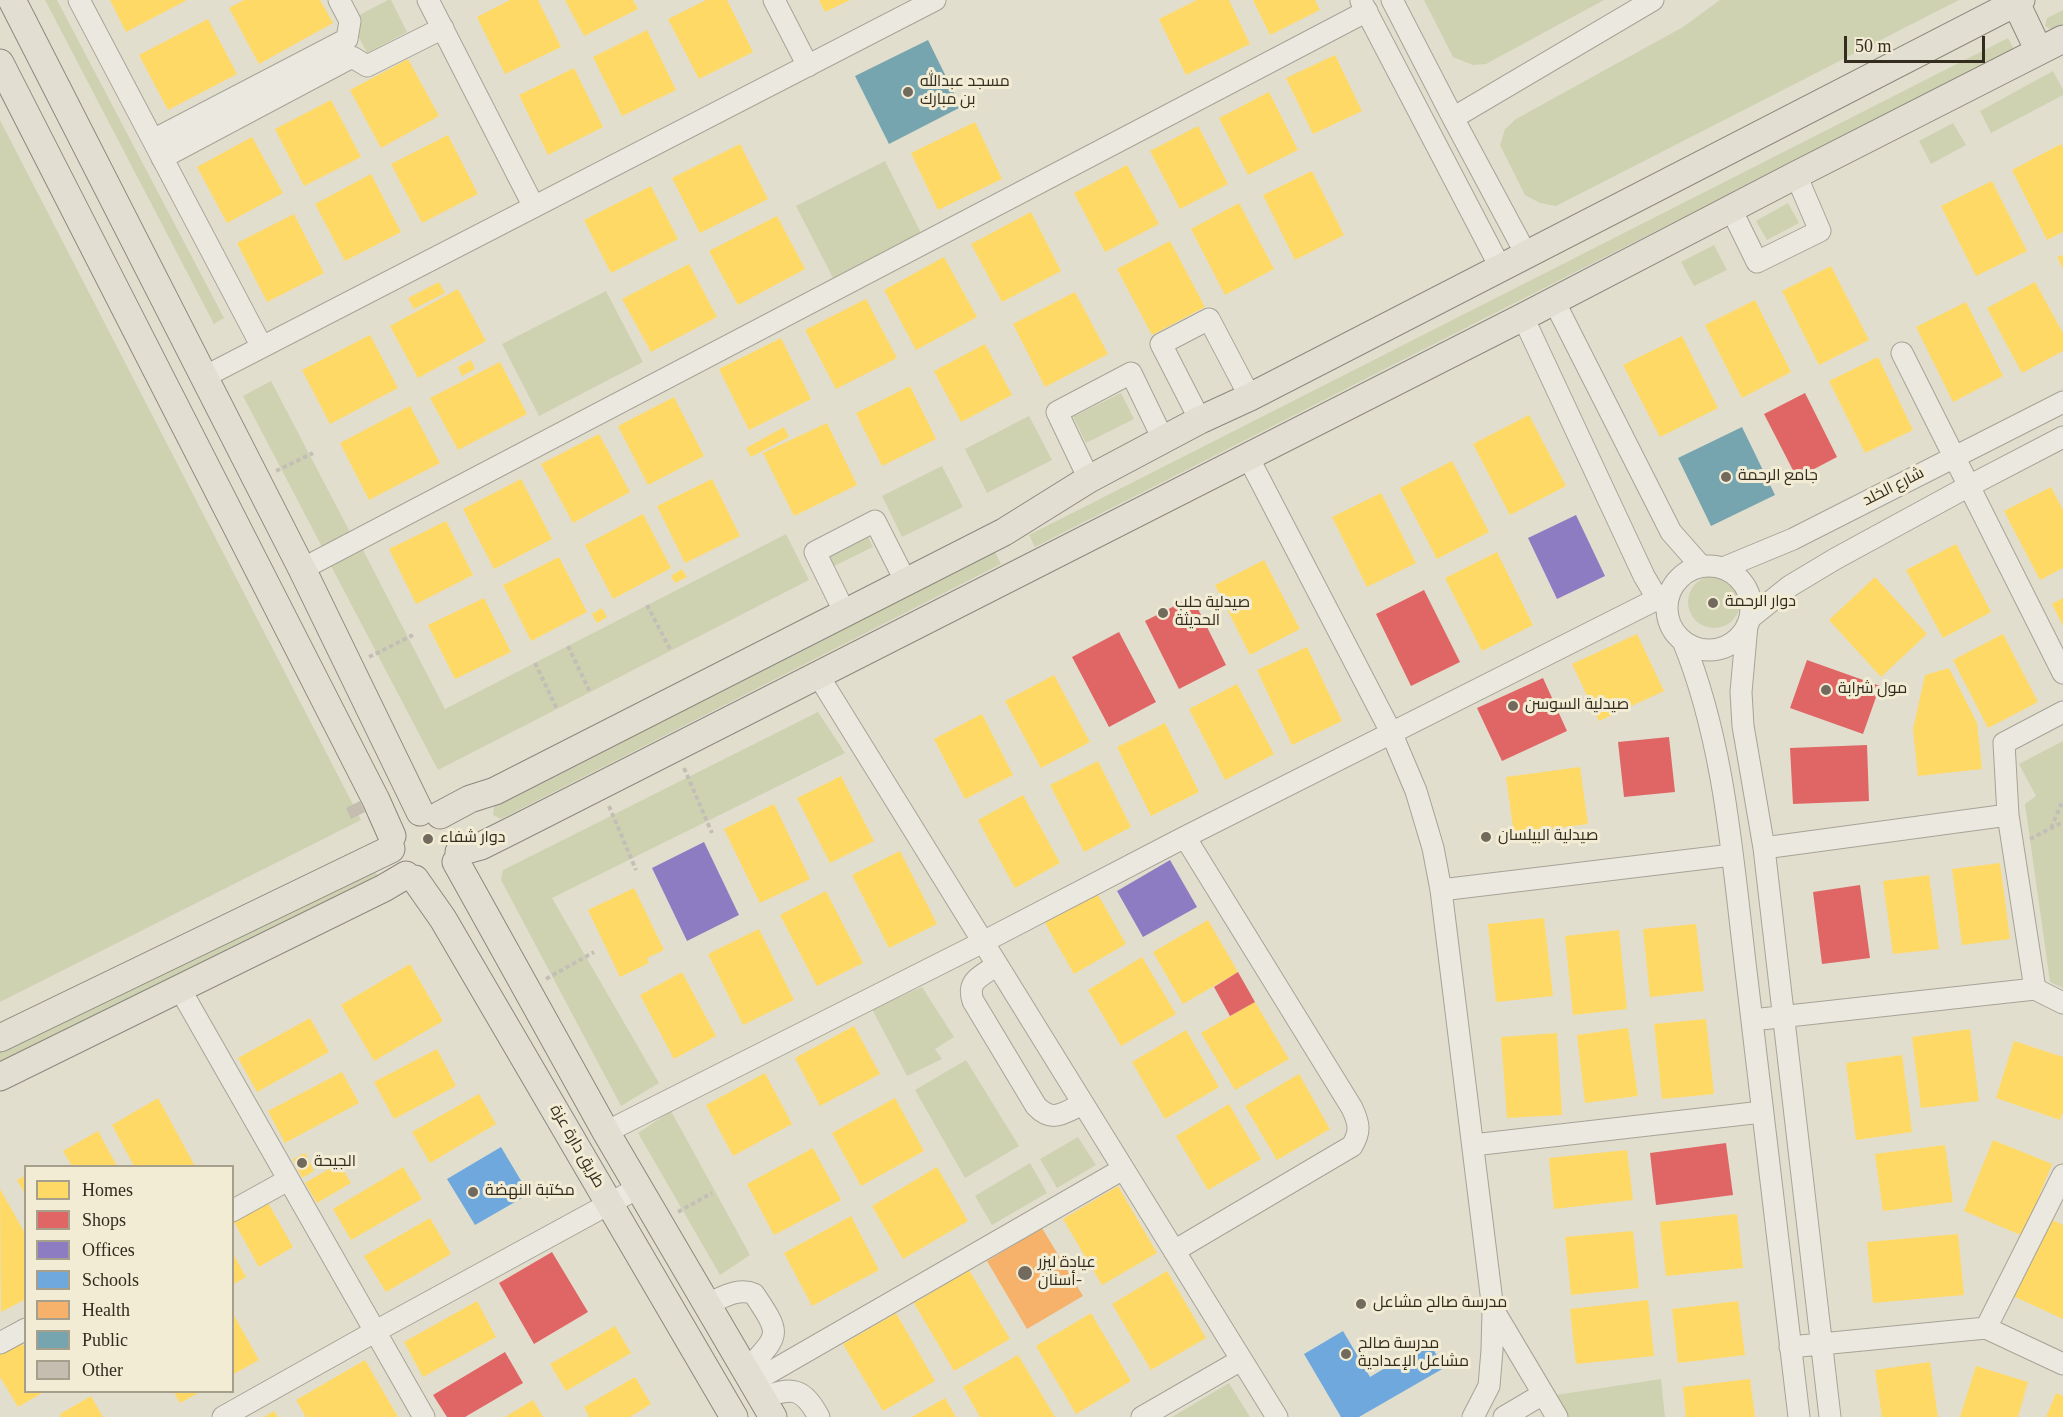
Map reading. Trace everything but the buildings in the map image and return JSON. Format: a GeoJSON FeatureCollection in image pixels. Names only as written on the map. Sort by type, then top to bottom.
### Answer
{"type":"FeatureCollection","features":[{"type":"Feature","properties":{"kind":"main road"},"geometry":{"type":"LineString","coordinates":[[12,0],[350,667],[430,814],[449,821],[456,830],[459,841],[458,857],[527,989],[606,1132],[759,1392]]}},
{"type":"Feature","properties":{"kind":"main road"},"geometry":{"type":"LineString","coordinates":[[0,63],[376,800],[392,843],[393,859],[411,877],[425,881],[443,876],[458,857],[1248,457],[2051,45],[2018,1],[1250,397],[1200,420],[1164,441],[1089,478],[1004,532],[495,791],[430,814],[403,820],[392,843],[0,1038]]}},
{"type":"Feature","properties":{"kind":"main road"},"geometry":{"type":"LineString","coordinates":[[1004,532],[1024,571]]}},
{"type":"Feature","properties":{"kind":"main road"},"geometry":{"type":"LineString","coordinates":[[0,1077],[384,888],[411,877]]}},
{"type":"Feature","properties":{"kind":"main road","name":"طريق دارة عزة"},"geometry":{"type":"LineString","coordinates":[[411,877],[443,919],[734,1417]]}},
{"type":"Feature","properties":{"kind":"street"},"geometry":{"type":"LineString","coordinates":[[79,0],[262,347]]}},
{"type":"Feature","properties":{"kind":"street"},"geometry":{"type":"LineString","coordinates":[[157,149],[347,39],[350,21],[339,0]]}},
{"type":"Feature","properties":{"kind":"street"},"geometry":{"type":"LineString","coordinates":[[428,0],[534,207]]}},
{"type":"Feature","properties":{"kind":"street"},"geometry":{"type":"LineString","coordinates":[[774,0],[808,66]]}},
{"type":"Feature","properties":{"kind":"street"},"geometry":{"type":"LineString","coordinates":[[204,377],[935,0]]}},
{"type":"Feature","properties":{"kind":"street"},"geometry":{"type":"LineString","coordinates":[[1392,0],[1526,254]]}},
{"type":"Feature","properties":{"kind":"street"},"geometry":{"type":"LineString","coordinates":[[1453,118],[1653,0]]}},
{"type":"Feature","properties":{"kind":"street"},"geometry":{"type":"LineString","coordinates":[[302,569],[1364,6],[1500,267]]}},
{"type":"Feature","properties":{"kind":"street"},"geometry":{"type":"LineString","coordinates":[[157,149],[352,57],[367,66],[443,28]]}},
{"type":"Feature","properties":{"kind":"street"},"geometry":{"type":"LineString","coordinates":[[1731,209],[1757,262],[1820,231],[1796,175]]}},
{"type":"Feature","properties":{"kind":"street"},"geometry":{"type":"LineString","coordinates":[[1554,301],[1671,532],[1701,566]]}},
{"type":"Feature","properties":{"kind":"street"},"geometry":{"type":"LineString","coordinates":[[1522,317],[1644,576],[1664,599],[1674,631],[1683,641],[1706,650],[1719,649],[1735,640],[1748,621],[1790,586],[1826,564],[2063,437]]}},
{"type":"Feature","properties":{"kind":"street"},"geometry":{"type":"LineString","coordinates":[[1200,420],[1161,344],[1209,319],[1250,397]]}},
{"type":"Feature","properties":{"kind":"street"},"geometry":{"type":"LineString","coordinates":[[1902,352],[2063,673]]}},
{"type":"Feature","properties":{"kind":"street"},"geometry":{"type":"LineString","coordinates":[[1089,478],[1057,412],[1131,373],[1164,441]]}},
{"type":"Feature","properties":{"kind":"street","name":"شارع الخلد"},"geometry":{"type":"LineString","coordinates":[[1723,568],[1764,553],[1793,539],[2063,402]]}},
{"type":"Feature","properties":{"kind":"street"},"geometry":{"type":"LineString","coordinates":[[1248,457],[1391,732],[1416,791],[1433,848],[1441,891],[1493,1310],[1489,1386],[1473,1417]]}},
{"type":"Feature","properties":{"kind":"street"},"geometry":{"type":"LineString","coordinates":[[845,613],[815,552],[875,521],[906,582]]}},
{"type":"Feature","properties":{"kind":"street"},"geometry":{"type":"LineString","coordinates":[[606,1132],[983,942],[1391,732],[1664,599],[1677,580],[1688,571],[1701,566],[1723,568],[1736,575],[1746,587],[1750,602],[1741,692],[1743,726],[1764,848],[1830,1417]]}},
{"type":"Feature","properties":{"kind":"street"},"geometry":{"type":"LineString","coordinates":[[1683,641],[1702,691],[1713,732],[1732,855],[1798,1417]]}},
{"type":"Feature","properties":{"kind":"street"},"geometry":{"type":"LineString","coordinates":[[818,675],[1276,1417]]}},
{"type":"Feature","properties":{"kind":"street"},"geometry":{"type":"LineString","coordinates":[[2035,989],[2008,815],[2004,742],[2063,711]]}},
{"type":"Feature","properties":{"kind":"street"},"geometry":{"type":"LineString","coordinates":[[1764,848],[2008,815]]}},
{"type":"Feature","properties":{"kind":"street"},"geometry":{"type":"LineString","coordinates":[[1174,1251],[1352,1146],[1359,1136],[1359,1124],[1352,1108],[1185,837]]}},
{"type":"Feature","properties":{"kind":"street"},"geometry":{"type":"LineString","coordinates":[[1441,891],[1732,855]]}},
{"type":"Feature","properties":{"kind":"street"},"geometry":{"type":"LineString","coordinates":[[997,965],[974,982],[970,991],[973,1002],[1036,1106],[1044,1114],[1054,1116],[1083,1104]]}},
{"type":"Feature","properties":{"kind":"street"},"geometry":{"type":"LineString","coordinates":[[180,989],[424,1417]]}},
{"type":"Feature","properties":{"kind":"street"},"geometry":{"type":"LineString","coordinates":[[1752,1020],[2035,989],[2063,1003]]}},
{"type":"Feature","properties":{"kind":"street"},"geometry":{"type":"LineString","coordinates":[[1473,1145],[1762,1112]]}},
{"type":"Feature","properties":{"kind":"street"},"geometry":{"type":"LineString","coordinates":[[759,1392],[1123,1169]]}},
{"type":"Feature","properties":{"kind":"street"},"geometry":{"type":"LineString","coordinates":[[1986,1328],[2063,1175]]}},
{"type":"Feature","properties":{"kind":"street"},"geometry":{"type":"LineString","coordinates":[[234,1210],[288,1180]]}},
{"type":"Feature","properties":{"kind":"street"},"geometry":{"type":"LineString","coordinates":[[224,1417],[376,1331],[639,1188]]}},
{"type":"Feature","properties":{"kind":"street"},"geometry":{"type":"LineString","coordinates":[[707,1304],[735,1292],[750,1292],[754,1294],[771,1320],[774,1331],[773,1341],[759,1392]]}},
{"type":"Feature","properties":{"kind":"street"},"geometry":{"type":"LineString","coordinates":[[1493,1310],[1557,1417]]}},
{"type":"Feature","properties":{"kind":"street"},"geometry":{"type":"LineString","coordinates":[[1790,1347],[1986,1328],[2063,1364]]}},
{"type":"Feature","properties":{"kind":"street"},"geometry":{"type":"LineString","coordinates":[[0,1343],[24,1330]]}},
{"type":"Feature","properties":{"kind":"street"},"geometry":{"type":"LineString","coordinates":[[1142,1417],[1241,1360]]}},
{"type":"Feature","properties":{"kind":"street"},"geometry":{"type":"LineString","coordinates":[[759,1392],[790,1390],[800,1393],[810,1401],[819,1417]]}},
{"type":"Feature","properties":{"kind":"street"},"geometry":{"type":"LineString","coordinates":[[1504,1417],[1543,1394]]}},
{"type":"Feature","properties":{"kind":"path"},"geometry":{"type":"LineString","coordinates":[[257,481],[313,453]]}},
{"type":"Feature","properties":{"kind":"path"},"geometry":{"type":"LineString","coordinates":[[647,605],[671,651]]}},
{"type":"Feature","properties":{"kind":"path"},"geometry":{"type":"LineString","coordinates":[[350,667],[413,635]]}},
{"type":"Feature","properties":{"kind":"path"},"geometry":{"type":"LineString","coordinates":[[568,646],[590,692]]}},
{"type":"Feature","properties":{"kind":"path"},"geometry":{"type":"LineString","coordinates":[[535,663],[557,709]]}},
{"type":"Feature","properties":{"kind":"path"},"geometry":{"type":"LineString","coordinates":[[676,748],[712,833]]}},
{"type":"Feature","properties":{"kind":"path"},"geometry":{"type":"LineString","coordinates":[[600,786],[636,870]]}},
{"type":"Feature","properties":{"kind":"path"},"geometry":{"type":"LineString","coordinates":[[2050,828],[2063,800]]}},
{"type":"Feature","properties":{"kind":"path"},"geometry":{"type":"LineString","coordinates":[[2013,847],[2063,822]]}},
{"type":"Feature","properties":{"kind":"path"},"geometry":{"type":"LineString","coordinates":[[527,989],[594,952]]}},
{"type":"Feature","properties":{"kind":"path"},"geometry":{"type":"LineString","coordinates":[[659,1223],[712,1193]]}},
{"type":"Feature","properties":{"kind":"green space"},"geometry":{"type":"Polygon","coordinates":[[[45,0],[57,0],[224,318],[214,324],[45,0]]]}},
{"type":"Feature","properties":{"kind":"green space"},"geometry":{"type":"Polygon","coordinates":[[[391,0],[407,32],[367,53],[350,20],[391,0]]]}},
{"type":"Feature","properties":{"kind":"green space"},"geometry":{"type":"Polygon","coordinates":[[[1424,0],[1604,0],[1486,64],[1473,65],[1453,57],[1424,0]]]}},
{"type":"Feature","properties":{"kind":"green space"},"geometry":{"type":"Polygon","coordinates":[[[1720,0],[1959,0],[1556,206],[1540,203],[1525,195],[1500,145],[1505,129],[1516,119],[1683,27],[1720,0]]]}},
{"type":"Feature","properties":{"kind":"green space"},"geometry":{"type":"Polygon","coordinates":[[[2063,10],[2063,24],[2052,30],[2045,26],[2047,18],[2063,10]]]}},
{"type":"Feature","properties":{"kind":"green space"},"geometry":{"type":"Polygon","coordinates":[[[2008,38],[2014,49],[1035,547],[1029,535],[2008,38]]]}},
{"type":"Feature","properties":{"kind":"green space"},"geometry":{"type":"Polygon","coordinates":[[[2053,71],[2063,90],[2063,95],[1991,133],[1980,111],[2053,71]]]}},
{"type":"Feature","properties":{"kind":"green space"},"geometry":{"type":"Polygon","coordinates":[[[0,120],[361,820],[0,1002],[0,120]]]}},
{"type":"Feature","properties":{"kind":"green space"},"geometry":{"type":"Polygon","coordinates":[[[1953,123],[1966,145],[1931,164],[1919,141],[1953,123]]]}},
{"type":"Feature","properties":{"kind":"green space"},"geometry":{"type":"Polygon","coordinates":[[[885,161],[921,233],[833,278],[796,206],[885,161]]]}},
{"type":"Feature","properties":{"kind":"green space"},"geometry":{"type":"Polygon","coordinates":[[[1788,203],[1799,223],[1767,240],[1756,221],[1788,203]]]}},
{"type":"Feature","properties":{"kind":"green space"},"geometry":{"type":"Polygon","coordinates":[[[1714,245],[1727,270],[1694,286],[1681,262],[1714,245]]]}},
{"type":"Feature","properties":{"kind":"green space"},"geometry":{"type":"Polygon","coordinates":[[[606,291],[643,362],[539,416],[502,344],[606,291]]]}},
{"type":"Feature","properties":{"kind":"green space"},"geometry":{"type":"Polygon","coordinates":[[[271,381],[350,532],[322,547],[243,396],[271,381]]]}},
{"type":"Feature","properties":{"kind":"green space"},"geometry":{"type":"Polygon","coordinates":[[[1121,393],[1134,419],[1086,443],[1073,417],[1121,393]]]}},
{"type":"Feature","properties":{"kind":"green space"},"geometry":{"type":"Polygon","coordinates":[[[1029,416],[1052,460],[987,493],[965,449],[1029,416]]]}},
{"type":"Feature","properties":{"kind":"green space"},"geometry":{"type":"Polygon","coordinates":[[[942,466],[963,507],[902,537],[882,496],[942,466]]]}},
{"type":"Feature","properties":{"kind":"green space"},"geometry":{"type":"Polygon","coordinates":[[[862,524],[873,547],[834,566],[822,543],[862,524]]]}},
{"type":"Feature","properties":{"kind":"green space"},"geometry":{"type":"Polygon","coordinates":[[[786,534],[809,580],[438,770],[330,564],[362,548],[445,709],[786,534]]]}},
{"type":"Feature","properties":{"kind":"green space"},"geometry":{"type":"Polygon","coordinates":[[[995,552],[1001,564],[501,819],[493,815],[494,806],[995,552]]]}},
{"type":"Feature","properties":{"kind":"green space"},"geometry":{"type":"Polygon","coordinates":[[[1709,576],[1719,576],[1729,580],[1736,587],[1740,602],[1736,617],[1729,624],[1719,628],[1709,628],[1699,624],[1692,617],[1688,607],[1688,597],[1692,587],[1699,580],[1709,576]]]}},
{"type":"Feature","properties":{"kind":"green space"},"geometry":{"type":"Polygon","coordinates":[[[818,712],[845,753],[552,898],[659,1083],[621,1106],[501,880],[503,870],[818,712]]]}},
{"type":"Feature","properties":{"kind":"green space"},"geometry":{"type":"Polygon","coordinates":[[[2063,741],[2063,988],[2050,982],[2025,804],[2036,796],[2019,764],[2063,741]]]}},
{"type":"Feature","properties":{"kind":"green space"},"geometry":{"type":"Polygon","coordinates":[[[370,862],[378,876],[0,1067],[0,1048],[370,862]]]}},
{"type":"Feature","properties":{"kind":"green space"},"geometry":{"type":"Polygon","coordinates":[[[922,987],[954,1037],[935,1049],[942,1059],[907,1076],[872,1009],[922,987]]]}},
{"type":"Feature","properties":{"kind":"green space"},"geometry":{"type":"Polygon","coordinates":[[[966,1060],[1019,1146],[965,1178],[915,1090],[966,1060]]]}},
{"type":"Feature","properties":{"kind":"green space"},"geometry":{"type":"Polygon","coordinates":[[[671,1111],[750,1255],[720,1275],[638,1133],[671,1111]]]}},
{"type":"Feature","properties":{"kind":"green space"},"geometry":{"type":"Polygon","coordinates":[[[1078,1137],[1096,1165],[1057,1188],[1040,1159],[1078,1137]]]}},
{"type":"Feature","properties":{"kind":"green space"},"geometry":{"type":"Polygon","coordinates":[[[1030,1163],[1047,1193],[992,1225],[975,1196],[1030,1163]]]}},
{"type":"Feature","properties":{"kind":"green space"},"geometry":{"type":"Polygon","coordinates":[[[1661,1379],[1665,1417],[1563,1417],[1556,1395],[1661,1379]]]}},
{"type":"Feature","properties":{"kind":"green space"},"geometry":{"type":"Polygon","coordinates":[[[1229,1383],[1250,1417],[1172,1417],[1229,1383]]]}},
{"type":"Feature","properties":{"kind":"place","name":"مسجد عبدالله بن مبارك"},"geometry":{"type":"Point","coordinates":[908,92]}},
{"type":"Feature","properties":{"kind":"place","name":"جامع الرحمة"},"geometry":{"type":"Point","coordinates":[1726,477]}},
{"type":"Feature","properties":{"kind":"place","name":"دوار الرحمة"},"geometry":{"type":"Point","coordinates":[1713,603]}},
{"type":"Feature","properties":{"kind":"place","name":"صيدلية حلب الحديثة"},"geometry":{"type":"Point","coordinates":[1163,613]}},
{"type":"Feature","properties":{"kind":"place","name":"مول شرابة"},"geometry":{"type":"Point","coordinates":[1826,690]}},
{"type":"Feature","properties":{"kind":"place","name":"صيدلية السوسن"},"geometry":{"type":"Point","coordinates":[1513,706]}},
{"type":"Feature","properties":{"kind":"place","name":"صيدلية البيلسان"},"geometry":{"type":"Point","coordinates":[1486,837]}},
{"type":"Feature","properties":{"kind":"place","name":"دوار شفاء"},"geometry":{"type":"Point","coordinates":[428,839]}},
{"type":"Feature","properties":{"kind":"place","name":"الجيحة"},"geometry":{"type":"Point","coordinates":[302,1163]}},
{"type":"Feature","properties":{"kind":"place","name":"مكتبة النهضة"},"geometry":{"type":"Point","coordinates":[473,1192]}},
{"type":"Feature","properties":{"kind":"place","name":"عيادة ليزر أسنان-"},"geometry":{"type":"Point","coordinates":[1025,1273]}},
{"type":"Feature","properties":{"kind":"place","name":"مدرسة صالح مشاعل"},"geometry":{"type":"Point","coordinates":[1361,1304]}},
{"type":"Feature","properties":{"kind":"place","name":"مدرسة صالح مشاعل الإعدادية"},"geometry":{"type":"Point","coordinates":[1346,1354]}}]}
